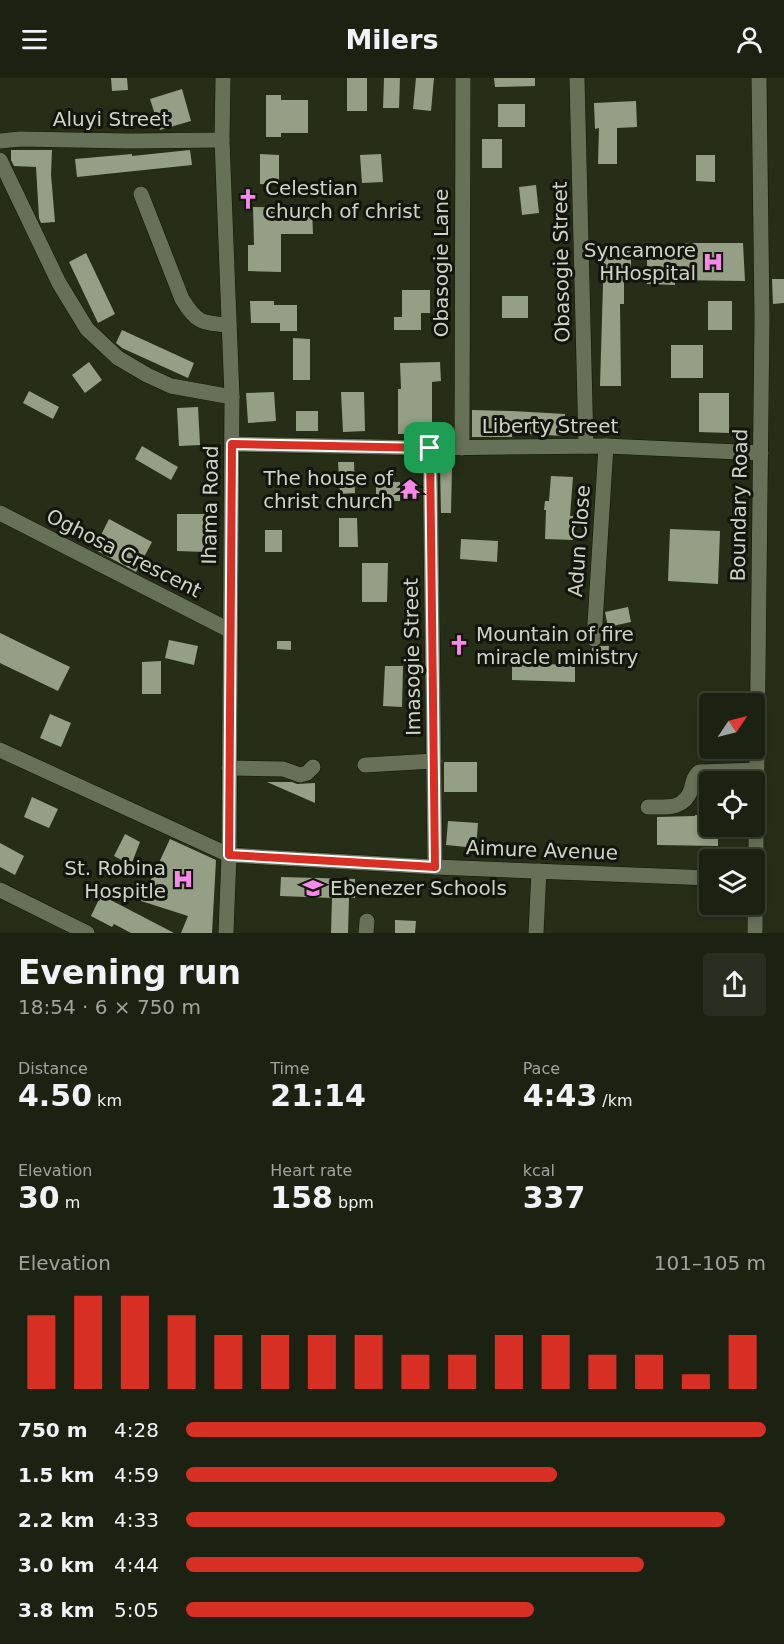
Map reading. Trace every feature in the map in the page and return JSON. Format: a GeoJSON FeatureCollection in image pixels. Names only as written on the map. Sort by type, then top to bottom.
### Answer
{"type":"FeatureCollection","features":[{"type":"Feature","properties":{"kind":"street","name":"Ihama Road"},"geometry":{"type":"LineString","coordinates":[[223,78],[222,140],[232,397],[229,855],[226,933]]}},
{"type":"Feature","properties":{"kind":"street","name":"Obasogie Lane"},"geometry":{"type":"LineString","coordinates":[[462,448],[463,78]]}},
{"type":"Feature","properties":{"kind":"street","name":"Obasogie Street"},"geometry":{"type":"LineString","coordinates":[[577,78],[586,446]]}},
{"type":"Feature","properties":{"kind":"street","name":"Boundary Road"},"geometry":{"type":"LineString","coordinates":[[755,849],[762,319],[759,78]]}},
{"type":"Feature","properties":{"kind":"street","name":"Aluyi Street"},"geometry":{"type":"LineString","coordinates":[[0,141],[20,139],[222,140]]}},
{"type":"Feature","properties":{"kind":"street"},"geometry":{"type":"LineString","coordinates":[[0,160],[59,283],[87,329],[118,358],[147,375],[171,386],[232,397]]}},
{"type":"Feature","properties":{"kind":"street"},"geometry":{"type":"LineString","coordinates":[[141,194],[182,299],[190,311],[206,324],[229,326]]}},
{"type":"Feature","properties":{"kind":"street","name":"Liberty Street"},"geometry":{"type":"LineString","coordinates":[[232,444],[430,448],[606,446],[761,453]]}},
{"type":"Feature","properties":{"kind":"street","name":"Adun Close"},"geometry":{"type":"LineString","coordinates":[[594,639],[606,446]]}},
{"type":"Feature","properties":{"kind":"street","name":"Imasogie Street"},"geometry":{"type":"LineString","coordinates":[[430,448],[435,867]]}},
{"type":"Feature","properties":{"kind":"street","name":"Oghosa Crescent"},"geometry":{"type":"LineString","coordinates":[[0,513],[229,630]]}},
{"type":"Feature","properties":{"kind":"street"},"geometry":{"type":"LineString","coordinates":[[0,750],[229,855]]}},
{"type":"Feature","properties":{"kind":"street"},"geometry":{"type":"LineString","coordinates":[[365,765],[434,761]]}},
{"type":"Feature","properties":{"kind":"street"},"geometry":{"type":"LineString","coordinates":[[229,768],[283,769],[300,775],[307,773],[313,767]]}},
{"type":"Feature","properties":{"kind":"street"},"geometry":{"type":"LineString","coordinates":[[648,807],[678,805],[689,794],[695,775],[699,772],[756,770]]}},
{"type":"Feature","properties":{"kind":"street","name":"Aimure Avenue"},"geometry":{"type":"LineString","coordinates":[[229,855],[435,867],[699,878]]}},
{"type":"Feature","properties":{"kind":"street"},"geometry":{"type":"LineString","coordinates":[[536,933],[539,871]]}},
{"type":"Feature","properties":{"kind":"street"},"geometry":{"type":"LineString","coordinates":[[0,890],[87,933]]}},
{"type":"Feature","properties":{"kind":"street","name":"Boundary Road"},"geometry":{"type":"LineString","coordinates":[[755,915],[755,933]]}},
{"type":"Feature","properties":{"kind":"building"},"geometry":{"type":"Polygon","coordinates":[[[111,78],[127,78],[128,90],[112,91],[111,78]]]}},
{"type":"Feature","properties":{"kind":"building"},"geometry":{"type":"Polygon","coordinates":[[[347,78],[367,78],[367,111],[347,111],[347,78]]]}},
{"type":"Feature","properties":{"kind":"building"},"geometry":{"type":"Polygon","coordinates":[[[384,78],[400,78],[399,108],[383,108],[384,78]]]}},
{"type":"Feature","properties":{"kind":"building"},"geometry":{"type":"Polygon","coordinates":[[[416,78],[434,78],[431,111],[413,109],[416,78]]]}},
{"type":"Feature","properties":{"kind":"building"},"geometry":{"type":"Polygon","coordinates":[[[494,78],[535,78],[535,86],[495,87],[494,78]]]}},
{"type":"Feature","properties":{"kind":"building"},"geometry":{"type":"Polygon","coordinates":[[[182,89],[191,121],[160,130],[150,99],[182,89]]]}},
{"type":"Feature","properties":{"kind":"building"},"geometry":{"type":"Polygon","coordinates":[[[266,95],[281,95],[281,100],[308,100],[308,133],[281,133],[281,137],[266,137],[266,95]]]}},
{"type":"Feature","properties":{"kind":"building"},"geometry":{"type":"Polygon","coordinates":[[[636,101],[637,127],[617,128],[617,164],[598,164],[599,128],[595,129],[594,103],[636,101]]]}},
{"type":"Feature","properties":{"kind":"building"},"geometry":{"type":"Polygon","coordinates":[[[498,104],[525,104],[525,127],[498,127],[498,104]]]}},
{"type":"Feature","properties":{"kind":"building"},"geometry":{"type":"Polygon","coordinates":[[[482,139],[502,139],[502,168],[482,168],[482,139]]]}},
{"type":"Feature","properties":{"kind":"building"},"geometry":{"type":"Polygon","coordinates":[[[11,150],[52,150],[51,175],[55,222],[41,223],[39,218],[36,167],[14,166],[11,160],[11,150]]]}},
{"type":"Feature","properties":{"kind":"building"},"geometry":{"type":"Polygon","coordinates":[[[190,150],[192,165],[77,177],[75,159],[190,150]]]}},
{"type":"Feature","properties":{"kind":"building"},"geometry":{"type":"Polygon","coordinates":[[[260,154],[279,155],[279,185],[260,184],[260,154]]]}},
{"type":"Feature","properties":{"kind":"building"},"geometry":{"type":"Polygon","coordinates":[[[381,154],[383,182],[362,183],[360,155],[381,154]]]}},
{"type":"Feature","properties":{"kind":"building"},"geometry":{"type":"Polygon","coordinates":[[[696,155],[715,155],[715,182],[696,181],[696,155]]]}},
{"type":"Feature","properties":{"kind":"building"},"geometry":{"type":"Polygon","coordinates":[[[536,185],[539,213],[522,215],[519,187],[536,185]]]}},
{"type":"Feature","properties":{"kind":"building"},"geometry":{"type":"Polygon","coordinates":[[[253,207],[312,208],[313,234],[281,234],[281,272],[248,271],[248,245],[254,245],[253,207]]]}},
{"type":"Feature","properties":{"kind":"building","name":"Syncamore HHospital"},"geometry":{"type":"Polygon","coordinates":[[[683,243],[743,243],[745,281],[675,280],[675,285],[647,284],[647,254],[683,254],[683,243]]]}},
{"type":"Feature","properties":{"kind":"building"},"geometry":{"type":"Polygon","coordinates":[[[604,251],[631,251],[631,271],[624,271],[624,304],[620,304],[621,386],[600,386],[604,251]]]}},
{"type":"Feature","properties":{"kind":"building"},"geometry":{"type":"Polygon","coordinates":[[[86,253],[115,314],[98,323],[69,262],[86,253]]]}},
{"type":"Feature","properties":{"kind":"building"},"geometry":{"type":"Polygon","coordinates":[[[772,279],[784,279],[784,303],[773,304],[772,279]]]}},
{"type":"Feature","properties":{"kind":"building"},"geometry":{"type":"Polygon","coordinates":[[[402,290],[430,290],[430,313],[421,313],[421,330],[394,330],[394,317],[402,317],[402,290]]]}},
{"type":"Feature","properties":{"kind":"building"},"geometry":{"type":"Polygon","coordinates":[[[502,296],[528,296],[528,318],[502,318],[502,296]]]}},
{"type":"Feature","properties":{"kind":"building"},"geometry":{"type":"Polygon","coordinates":[[[250,301],[274,301],[274,305],[297,305],[297,331],[280,331],[280,323],[251,323],[250,301]]]}},
{"type":"Feature","properties":{"kind":"building"},"geometry":{"type":"Polygon","coordinates":[[[708,301],[732,301],[732,330],[708,330],[708,301]]]}},
{"type":"Feature","properties":{"kind":"building"},"geometry":{"type":"Polygon","coordinates":[[[122,330],[194,363],[188,378],[122,348],[116,343],[122,330]]]}},
{"type":"Feature","properties":{"kind":"building"},"geometry":{"type":"Polygon","coordinates":[[[293,338],[310,339],[310,380],[293,380],[293,338]]]}},
{"type":"Feature","properties":{"kind":"building"},"geometry":{"type":"Polygon","coordinates":[[[671,345],[703,345],[703,378],[671,378],[671,345]]]}},
{"type":"Feature","properties":{"kind":"building"},"geometry":{"type":"Polygon","coordinates":[[[89,362],[102,380],[85,393],[72,375],[89,362]]]}},
{"type":"Feature","properties":{"kind":"building"},"geometry":{"type":"Polygon","coordinates":[[[440,362],[441,381],[432,382],[432,434],[398,434],[400,363],[440,362]]]}},
{"type":"Feature","properties":{"kind":"building"},"geometry":{"type":"Polygon","coordinates":[[[29,391],[59,407],[53,419],[23,403],[29,391]]]}},
{"type":"Feature","properties":{"kind":"building"},"geometry":{"type":"Polygon","coordinates":[[[274,392],[276,421],[248,423],[246,393],[274,392]]]}},
{"type":"Feature","properties":{"kind":"building"},"geometry":{"type":"Polygon","coordinates":[[[341,392],[364,392],[365,431],[343,432],[341,392]]]}},
{"type":"Feature","properties":{"kind":"building"},"geometry":{"type":"Polygon","coordinates":[[[699,393],[729,393],[729,433],[699,432],[699,393]]]}},
{"type":"Feature","properties":{"kind":"building"},"geometry":{"type":"Polygon","coordinates":[[[198,407],[200,445],[179,446],[177,408],[198,407]]]}},
{"type":"Feature","properties":{"kind":"building"},"geometry":{"type":"Polygon","coordinates":[[[472,410],[565,414],[564,436],[512,433],[512,437],[472,437],[472,410]]]}},
{"type":"Feature","properties":{"kind":"building"},"geometry":{"type":"Polygon","coordinates":[[[296,411],[318,411],[318,431],[296,431],[296,411]]]}},
{"type":"Feature","properties":{"kind":"building"},"geometry":{"type":"Polygon","coordinates":[[[142,446],[178,467],[171,480],[135,459],[142,446]]]}},
{"type":"Feature","properties":{"kind":"building"},"geometry":{"type":"Polygon","coordinates":[[[338,462],[354,462],[355,493],[340,494],[338,462]]]}},
{"type":"Feature","properties":{"kind":"building"},"geometry":{"type":"Polygon","coordinates":[[[440,466],[452,466],[451,513],[441,513],[440,466]]]}},
{"type":"Feature","properties":{"kind":"building"},"geometry":{"type":"Polygon","coordinates":[[[551,476],[573,477],[570,516],[573,516],[573,540],[545,539],[546,510],[544,510],[545,501],[549,501],[551,476]]]}},
{"type":"Feature","properties":{"kind":"building"},"geometry":{"type":"Polygon","coordinates":[[[376,482],[400,482],[400,501],[376,501],[376,482]]]}},
{"type":"Feature","properties":{"kind":"building"},"geometry":{"type":"Polygon","coordinates":[[[177,514],[206,514],[206,552],[177,551],[177,514]]]}},
{"type":"Feature","properties":{"kind":"building"},"geometry":{"type":"Polygon","coordinates":[[[339,518],[357,518],[358,547],[339,547],[339,518]]]}},
{"type":"Feature","properties":{"kind":"building"},"geometry":{"type":"Polygon","coordinates":[[[109,519],[152,542],[136,572],[94,549],[109,519]]]}},
{"type":"Feature","properties":{"kind":"building"},"geometry":{"type":"Polygon","coordinates":[[[670,529],[720,531],[718,584],[668,581],[670,529]]]}},
{"type":"Feature","properties":{"kind":"building"},"geometry":{"type":"Polygon","coordinates":[[[265,530],[282,530],[282,552],[265,552],[265,530]]]}},
{"type":"Feature","properties":{"kind":"building"},"geometry":{"type":"Polygon","coordinates":[[[461,539],[498,541],[497,562],[460,559],[461,539]]]}},
{"type":"Feature","properties":{"kind":"building"},"geometry":{"type":"Polygon","coordinates":[[[362,563],[388,563],[387,602],[362,602],[362,563]]]}},
{"type":"Feature","properties":{"kind":"building"},"geometry":{"type":"Polygon","coordinates":[[[628,607],[631,622],[608,627],[605,612],[628,607]]]}},
{"type":"Feature","properties":{"kind":"building"},"geometry":{"type":"Polygon","coordinates":[[[0,633],[70,667],[58,691],[0,663],[0,633]]]}},
{"type":"Feature","properties":{"kind":"building"},"geometry":{"type":"Polygon","coordinates":[[[169,640],[198,646],[194,665],[165,658],[169,640]]]}},
{"type":"Feature","properties":{"kind":"building"},"geometry":{"type":"Polygon","coordinates":[[[277,641],[291,641],[291,650],[277,649],[277,641]]]}},
{"type":"Feature","properties":{"kind":"building"},"geometry":{"type":"Polygon","coordinates":[[[609,646],[608,664],[591,664],[592,648],[609,646]]]}},
{"type":"Feature","properties":{"kind":"building"},"geometry":{"type":"Polygon","coordinates":[[[161,661],[161,694],[142,694],[142,662],[161,661]]]}},
{"type":"Feature","properties":{"kind":"building"},"geometry":{"type":"Polygon","coordinates":[[[512,663],[575,665],[575,682],[512,680],[512,663]]]}},
{"type":"Feature","properties":{"kind":"building"},"geometry":{"type":"Polygon","coordinates":[[[385,666],[403,666],[402,707],[383,706],[385,666]]]}},
{"type":"Feature","properties":{"kind":"building"},"geometry":{"type":"Polygon","coordinates":[[[50,714],[71,723],[61,747],[40,738],[50,714]]]}},
{"type":"Feature","properties":{"kind":"building"},"geometry":{"type":"Polygon","coordinates":[[[444,762],[477,762],[477,792],[444,792],[444,762]]]}},
{"type":"Feature","properties":{"kind":"building"},"geometry":{"type":"Polygon","coordinates":[[[267,782],[315,783],[315,803],[267,782]]]}},
{"type":"Feature","properties":{"kind":"building"},"geometry":{"type":"Polygon","coordinates":[[[32,797],[58,809],[49,828],[24,817],[32,797]]]}},
{"type":"Feature","properties":{"kind":"building"},"geometry":{"type":"Polygon","coordinates":[[[699,815],[699,837],[718,837],[718,846],[657,845],[657,817],[699,815]]]}},
{"type":"Feature","properties":{"kind":"building"},"geometry":{"type":"Polygon","coordinates":[[[448,821],[478,823],[476,848],[446,845],[448,821]]]}},
{"type":"Feature","properties":{"kind":"building"},"geometry":{"type":"Polygon","coordinates":[[[125,834],[140,842],[131,865],[114,856],[125,834]]]}},
{"type":"Feature","properties":{"kind":"building","name":"St. Robina Hospitle"},"geometry":{"type":"Polygon","coordinates":[[[170,839],[216,860],[212,933],[181,933],[188,916],[141,901],[170,839]]]}},
{"type":"Feature","properties":{"kind":"building"},"geometry":{"type":"Polygon","coordinates":[[[0,843],[24,856],[15,875],[0,867],[0,843]]]}},
{"type":"Feature","properties":{"kind":"building"},"geometry":{"type":"Polygon","coordinates":[[[281,877],[355,879],[355,898],[349,898],[348,933],[331,933],[332,898],[280,896],[281,877]]]}},
{"type":"Feature","properties":{"kind":"building"},"geometry":{"type":"Polygon","coordinates":[[[101,895],[174,933],[131,933],[114,924],[112,927],[91,916],[101,895]]]}},
{"type":"Feature","properties":{"kind":"building"},"geometry":{"type":"Polygon","coordinates":[[[395,920],[416,921],[415,933],[395,933],[395,920]]]}},
{"type":"Feature","properties":{"kind":"place","name":"Celestian church of christ"},"geometry":{"type":"Point","coordinates":[248,199]}},
{"type":"Feature","properties":{"kind":"place","name":"Syncamore HHospital"},"geometry":{"type":"Point","coordinates":[713,262]}},
{"type":"Feature","properties":{"kind":"place","name":"The house of christ church"},"geometry":{"type":"Point","coordinates":[410,489]}},
{"type":"Feature","properties":{"kind":"place","name":"Mountain of fire miracle ministry"},"geometry":{"type":"Point","coordinates":[459,645]}},
{"type":"Feature","properties":{"kind":"place","name":"St. Robina Hospitle"},"geometry":{"type":"Point","coordinates":[183,879]}},
{"type":"Feature","properties":{"kind":"place","name":"Ebenezer Schools"},"geometry":{"type":"Point","coordinates":[313,888]}},
{"type":"Feature","properties":{"kind":"route"},"geometry":{"type":"LineString","coordinates":[[232,444],[430,448],[435,867],[229,855],[232,444]]}}]}
